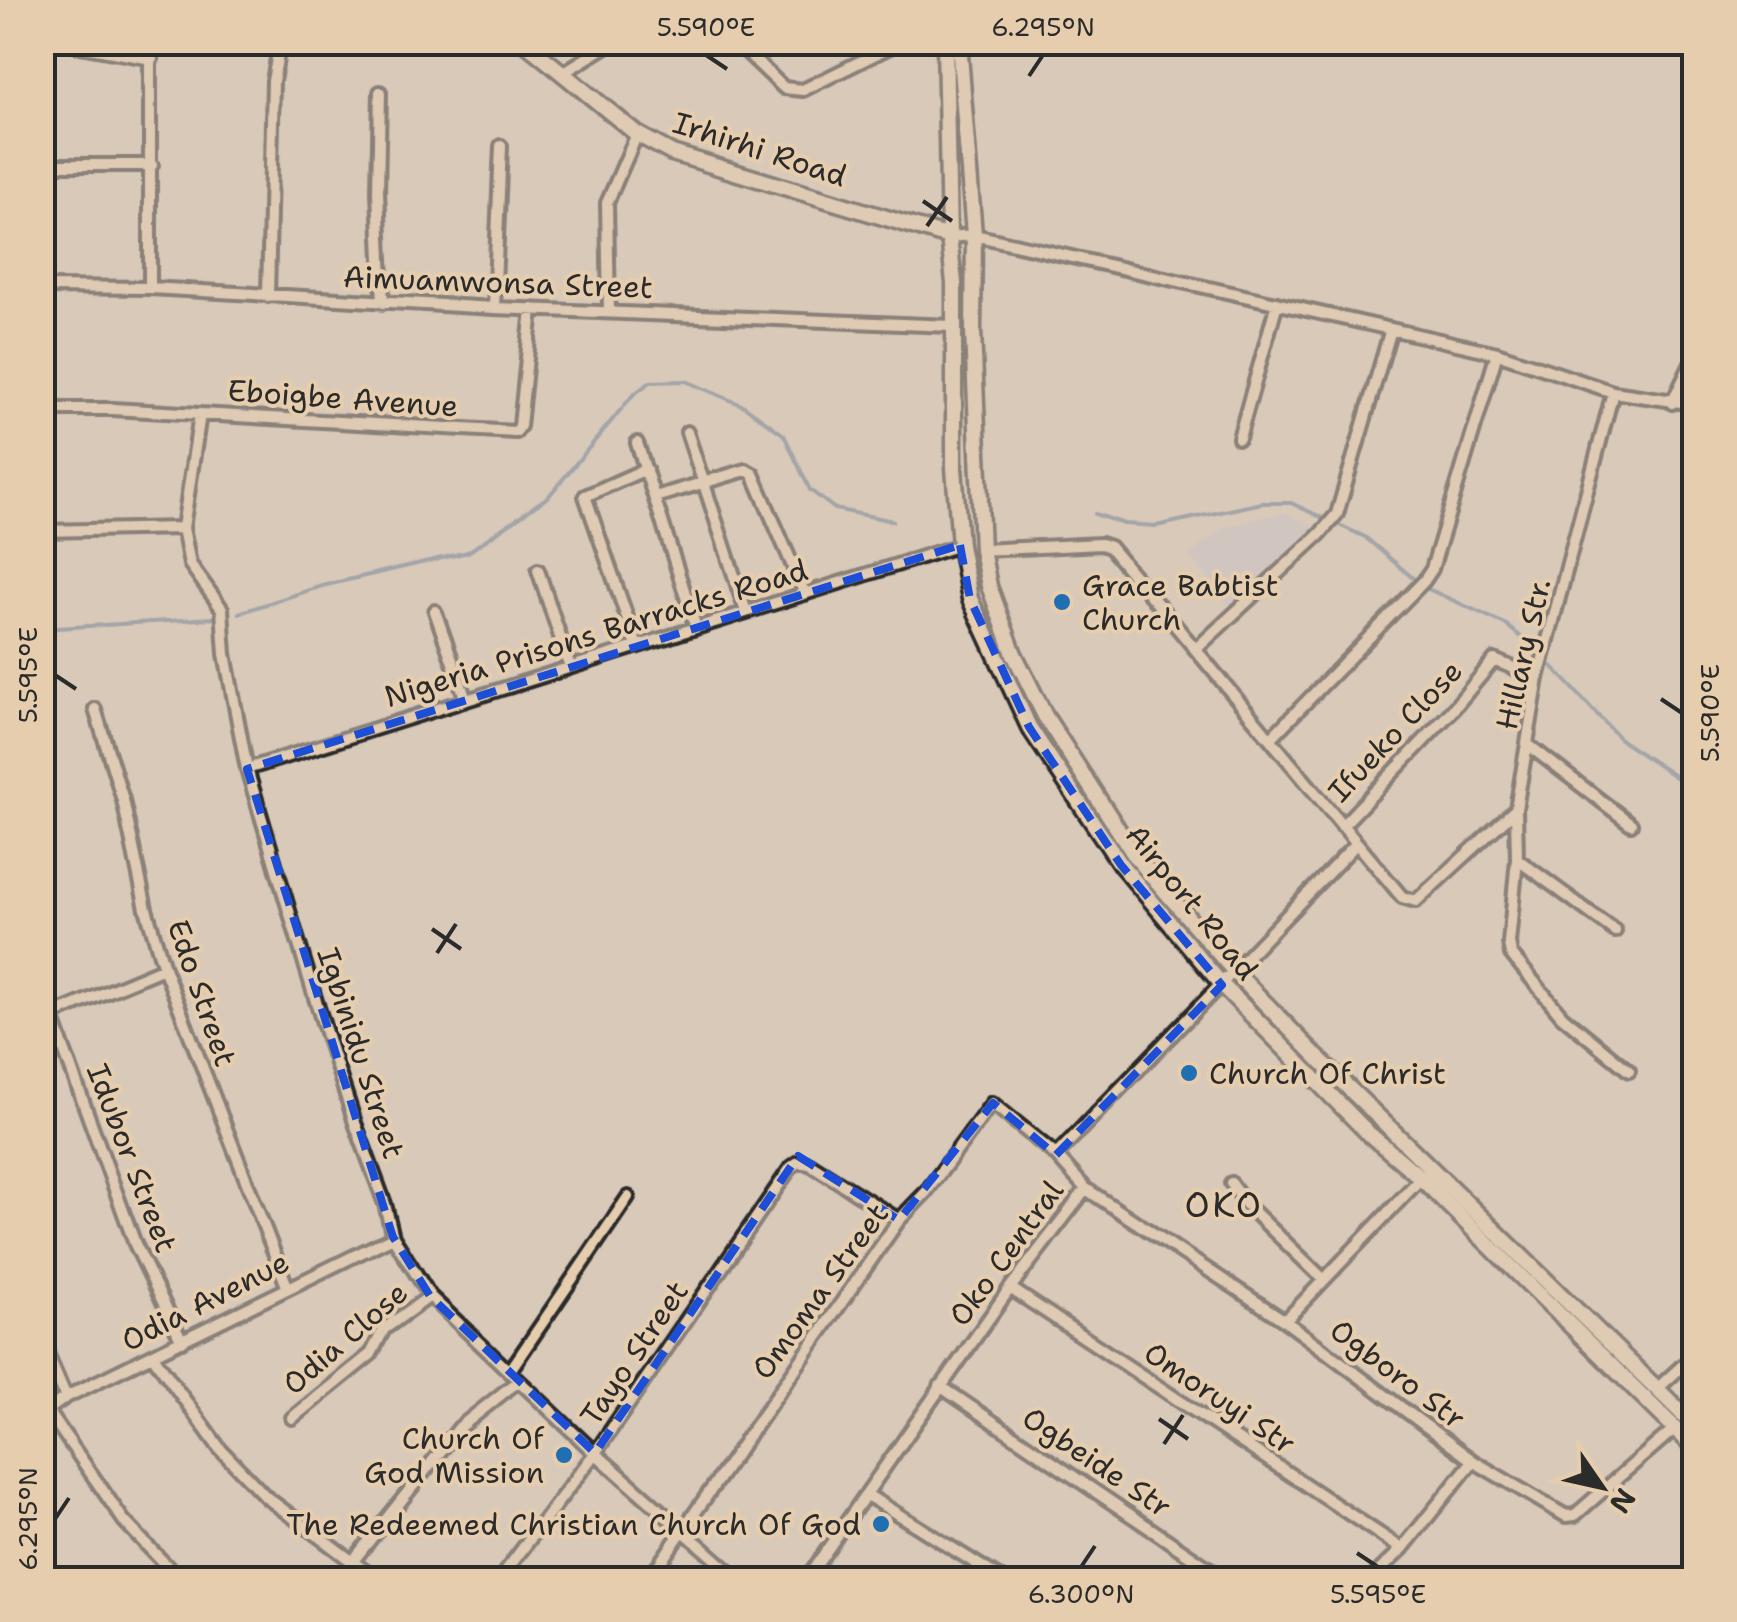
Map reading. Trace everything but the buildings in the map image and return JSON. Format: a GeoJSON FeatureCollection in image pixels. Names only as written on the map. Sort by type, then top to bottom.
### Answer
{"type":"FeatureCollection","features":[{"type":"Feature","properties":{"kind":"main road","name":"Irhirhi Road"},"geometry":{"type":"LineString","coordinates":[[524,42],[637,134],[672,153],[950,237]]}},
{"type":"Feature","properties":{"kind":"main road","name":"Airport Road"},"geometry":{"type":"LineString","coordinates":[[945,42],[954,283],[954,468],[960,545],[970,599],[1030,727],[1121,865],[1222,986],[1368,1133],[1421,1178],[1694,1447]]}},
{"type":"Feature","properties":{"kind":"main road","name":"Airport Road"},"geometry":{"type":"LineString","coordinates":[[959,42],[974,235],[973,331],[982,550],[989,586],[1014,654],[1045,716],[1135,856],[1234,971],[1694,1425]]}},
{"type":"Feature","properties":{"kind":"street"},"geometry":{"type":"LineString","coordinates":[[57,42],[152,60]]}},
{"type":"Feature","properties":{"kind":"street"},"geometry":{"type":"LineString","coordinates":[[150,42],[150,288]]}},
{"type":"Feature","properties":{"kind":"street"},"geometry":{"type":"LineString","coordinates":[[268,296],[273,81],[280,42]]}},
{"type":"Feature","properties":{"kind":"street"},"geometry":{"type":"LineString","coordinates":[[562,74],[614,42]]}},
{"type":"Feature","properties":{"kind":"street"},"geometry":{"type":"LineString","coordinates":[[736,42],[784,88],[802,90],[900,42]]}},
{"type":"Feature","properties":{"kind":"street"},"geometry":{"type":"LineString","coordinates":[[380,92],[378,192],[383,302]]}},
{"type":"Feature","properties":{"kind":"street"},"geometry":{"type":"LineString","coordinates":[[608,312],[606,203],[637,134]]}},
{"type":"Feature","properties":{"kind":"street"},"geometry":{"type":"LineString","coordinates":[[494,308],[501,146]]}},
{"type":"Feature","properties":{"kind":"street"},"geometry":{"type":"LineString","coordinates":[[42,164],[152,164]]}},
{"type":"Feature","properties":{"kind":"street"},"geometry":{"type":"LineString","coordinates":[[950,237],[974,235],[1496,352],[1613,392],[1694,404]]}},
{"type":"Feature","properties":{"kind":"street","name":"Aimuamwonsa Street"},"geometry":{"type":"LineString","coordinates":[[42,288],[150,288],[494,308],[952,326]]}},
{"type":"Feature","properties":{"kind":"street"},"geometry":{"type":"LineString","coordinates":[[1239,438],[1277,303]]}},
{"type":"Feature","properties":{"kind":"street","name":"Eboigbe Avenue"},"geometry":{"type":"LineString","coordinates":[[42,409],[516,432],[520,426],[532,309]]}},
{"type":"Feature","properties":{"kind":"street"},"geometry":{"type":"LineString","coordinates":[[1197,648],[1337,514],[1391,329]]}},
{"type":"Feature","properties":{"kind":"street"},"geometry":{"type":"LineString","coordinates":[[1272,738],[1432,569],[1496,352]]}},
{"type":"Feature","properties":{"kind":"street"},"geometry":{"type":"LineString","coordinates":[[1672,403],[1692,369],[1694,358]]}},
{"type":"Feature","properties":{"kind":"street","name":"Hillary Str."},"geometry":{"type":"LineString","coordinates":[[1613,392],[1538,678],[1516,809],[1517,859],[1509,942],[1511,954],[1562,1016],[1629,1071]]}},
{"type":"Feature","properties":{"kind":"street","name":"Igbinidu Street"},"geometry":{"type":"LineString","coordinates":[[200,414],[183,528],[190,564],[222,609],[225,654],[247,769],[320,1016],[393,1236],[430,1296],[596,1453],[739,1580]]}},
{"type":"Feature","properties":{"kind":"street"},"geometry":{"type":"LineString","coordinates":[[687,432],[746,612]]}},
{"type":"Feature","properties":{"kind":"street"},"geometry":{"type":"LineString","coordinates":[[637,442],[696,628]]}},
{"type":"Feature","properties":{"kind":"street"},"geometry":{"type":"LineString","coordinates":[[637,646],[585,496],[646,469]]}},
{"type":"Feature","properties":{"kind":"street"},"geometry":{"type":"LineString","coordinates":[[656,498],[746,470],[752,474],[805,594]]}},
{"type":"Feature","properties":{"kind":"street"},"geometry":{"type":"LineString","coordinates":[[42,530],[183,528]]}},
{"type":"Feature","properties":{"kind":"street"},"geometry":{"type":"LineString","coordinates":[[982,550],[1101,544],[1110,547],[1402,897],[1416,901],[1427,893],[1516,809]]}},
{"type":"Feature","properties":{"kind":"street","name":"Nigeria Prisons Barracks Road"},"geometry":{"type":"LineString","coordinates":[[247,769],[960,545]]}},
{"type":"Feature","properties":{"kind":"street"},"geometry":{"type":"LineString","coordinates":[[538,570],[570,667]]}},
{"type":"Feature","properties":{"kind":"street"},"geometry":{"type":"LineString","coordinates":[[435,611],[466,700]]}},
{"type":"Feature","properties":{"kind":"street","name":"Ifueko Close"},"geometry":{"type":"LineString","coordinates":[[1342,826],[1494,660],[1538,678]]}},
{"type":"Feature","properties":{"kind":"street","name":"Edo Street"},"geometry":{"type":"LineString","coordinates":[[95,709],[123,800],[146,908],[164,968],[287,1286]]}},
{"type":"Feature","properties":{"kind":"street"},"geometry":{"type":"LineString","coordinates":[[1528,744],[1630,824]]}},
{"type":"Feature","properties":{"kind":"street","name":"Oko Central"},"geometry":{"type":"LineString","coordinates":[[806,1580],[1010,1288],[1086,1189],[1056,1155],[1356,844]]}},
{"type":"Feature","properties":{"kind":"street"},"geometry":{"type":"LineString","coordinates":[[1517,859],[1615,930]]}},
{"type":"Feature","properties":{"kind":"street"},"geometry":{"type":"LineString","coordinates":[[47,1018],[164,968]]}},
{"type":"Feature","properties":{"kind":"street","name":"Idubor Street"},"geometry":{"type":"LineString","coordinates":[[42,989],[47,1018],[135,1244],[182,1341]]}},
{"type":"Feature","properties":{"kind":"street","name":"Omoma Street"},"geometry":{"type":"LineString","coordinates":[[648,1580],[899,1220],[926,1192],[992,1103],[1056,1155]]}},
{"type":"Feature","properties":{"kind":"street","name":"Tayo Street"},"geometry":{"type":"LineString","coordinates":[[499,1580],[596,1453],[791,1168],[798,1162],[810,1164],[899,1220]]}},
{"type":"Feature","properties":{"kind":"street"},"geometry":{"type":"LineString","coordinates":[[1285,1321],[1421,1178]]}},
{"type":"Feature","properties":{"kind":"street"},"geometry":{"type":"LineString","coordinates":[[1230,1183],[1247,1205],[1324,1280]]}},
{"type":"Feature","properties":{"kind":"street","name":"Ogboro Str"},"geometry":{"type":"LineString","coordinates":[[1086,1189],[1285,1321],[1473,1461],[1566,1516],[1575,1515],[1674,1429]]}},
{"type":"Feature","properties":{"kind":"street"},"geometry":{"type":"LineString","coordinates":[[508,1372],[628,1196]]}},
{"type":"Feature","properties":{"kind":"street","name":"Odia Avenue"},"geometry":{"type":"LineString","coordinates":[[45,1412],[66,1397],[393,1236]]}},
{"type":"Feature","properties":{"kind":"street","name":"Omoruyi Str"},"geometry":{"type":"LineString","coordinates":[[1010,1288],[1402,1550]]}},
{"type":"Feature","properties":{"kind":"street","name":"Odia Close"},"geometry":{"type":"LineString","coordinates":[[292,1418],[371,1354],[384,1329],[430,1296]]}},
{"type":"Feature","properties":{"kind":"street"},"geometry":{"type":"LineString","coordinates":[[42,1341],[66,1397]]}},
{"type":"Feature","properties":{"kind":"street"},"geometry":{"type":"LineString","coordinates":[[154,1356],[220,1449],[266,1497],[377,1580]]}},
{"type":"Feature","properties":{"kind":"street"},"geometry":{"type":"LineString","coordinates":[[1657,1389],[1694,1356]]}},
{"type":"Feature","properties":{"kind":"street"},"geometry":{"type":"LineString","coordinates":[[353,1561],[460,1428],[518,1381]]}},
{"type":"Feature","properties":{"kind":"street","name":"Ogbeide Str"},"geometry":{"type":"LineString","coordinates":[[940,1386],[1226,1580]]}},
{"type":"Feature","properties":{"kind":"street"},"geometry":{"type":"LineString","coordinates":[[45,1412],[124,1520],[180,1580]]}},
{"type":"Feature","properties":{"kind":"street"},"geometry":{"type":"LineString","coordinates":[[1371,1579],[1402,1550],[1473,1461]]}},
{"type":"Feature","properties":{"kind":"street"},"geometry":{"type":"LineString","coordinates":[[866,1496],[1003,1580]]}},
{"type":"Feature","properties":{"kind":"highlighted area"},"geometry":{"type":"Polygon","coordinates":[[[960,545],[970,599],[1029,727],[1121,865],[1222,985],[1056,1155],[993,1103],[899,1220],[798,1156],[595,1453],[430,1296],[393,1237],[247,769],[960,545]]]}},
{"type":"Feature","properties":{"kind":"shaded area"},"geometry":{"type":"Polygon","coordinates":[[[1284,512],[1314,527],[1232,610],[1189,555],[1224,527],[1284,512]]]}},
{"type":"Feature","properties":{"kind":"waterway"},"geometry":{"type":"LineString","coordinates":[[239,613],[322,586],[468,552],[548,497],[633,395],[650,382],[686,381],[744,406],[784,435],[810,490],[835,509],[893,521]]}},
{"type":"Feature","properties":{"kind":"waterway"},"geometry":{"type":"LineString","coordinates":[[1095,514],[1124,524],[1156,526],[1262,503],[1291,503],[1323,518]]}},
{"type":"Feature","properties":{"kind":"waterway"},"geometry":{"type":"LineString","coordinates":[[1339,525],[1365,537],[1414,579]]}},
{"type":"Feature","properties":{"kind":"waterway"},"geometry":{"type":"LineString","coordinates":[[1426,588],[1505,624],[1531,645]]}},
{"type":"Feature","properties":{"kind":"waterway"},"geometry":{"type":"LineString","coordinates":[[42,629],[214,618]]}},
{"type":"Feature","properties":{"kind":"waterway"},"geometry":{"type":"LineString","coordinates":[[1552,666],[1622,741],[1694,789]]}},
{"type":"Feature","properties":{"kind":"place","name":"Grace Babtist Church"},"geometry":{"type":"Point","coordinates":[1062,602]}},
{"type":"Feature","properties":{"kind":"place","name":"Church Of Christ"},"geometry":{"type":"Point","coordinates":[1189,1073]}},
{"type":"Feature","properties":{"kind":"place","name":"Church Of God Mission"},"geometry":{"type":"Point","coordinates":[564,1455]}},
{"type":"Feature","properties":{"kind":"place","name":"The Redeemed Christian Church Of God"},"geometry":{"type":"Point","coordinates":[881,1524]}},
{"type":"Feature","properties":{"kind":"district","name":"OKO"},"geometry":{"type":"Point","coordinates":[1224,1204]}}]}
